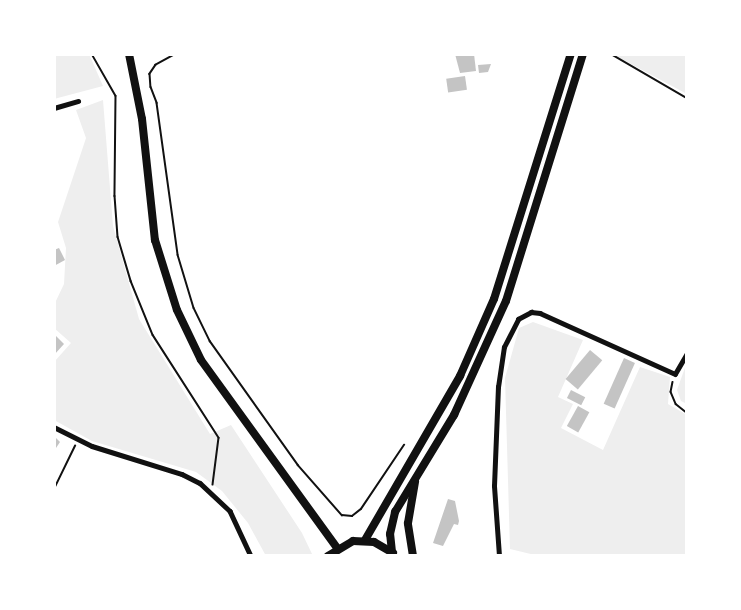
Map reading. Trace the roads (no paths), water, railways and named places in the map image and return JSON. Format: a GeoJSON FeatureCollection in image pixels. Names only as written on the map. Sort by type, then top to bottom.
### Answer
{"type":"FeatureCollection","features":[{"type":"Feature","properties":{"kind":"main road"},"geometry":{"type":"LineString","coordinates":[[129,54],[142,119],[155,240],[177,310],[208,369],[337,548]]}},
{"type":"Feature","properties":{"kind":"main road"},"geometry":{"type":"LineString","coordinates":[[365,540],[456,384],[494,299],[571,54]]}},
{"type":"Feature","properties":{"kind":"main road"},"geometry":{"type":"LineString","coordinates":[[394,554],[391,524],[454,415],[506,301],[584,54]]}},
{"type":"Feature","properties":{"kind":"main road"},"geometry":{"type":"LineString","coordinates":[[413,556],[408,523],[416,478]]}},
{"type":"Feature","properties":{"kind":"main road"},"geometry":{"type":"LineString","coordinates":[[328,556],[337,548],[365,540],[394,554]]}},
{"type":"Feature","properties":{"kind":"street"},"geometry":{"type":"LineString","coordinates":[[54,108],[78,101]]}},
{"type":"Feature","properties":{"kind":"street"},"geometry":{"type":"LineString","coordinates":[[500,556],[494,486],[498,387],[504,347],[518,319],[531,312],[540,313],[675,374],[687,353]]}},
{"type":"Feature","properties":{"kind":"street"},"geometry":{"type":"LineString","coordinates":[[54,427],[78,440],[182,474],[212,492],[235,520],[251,556]]}}]}
